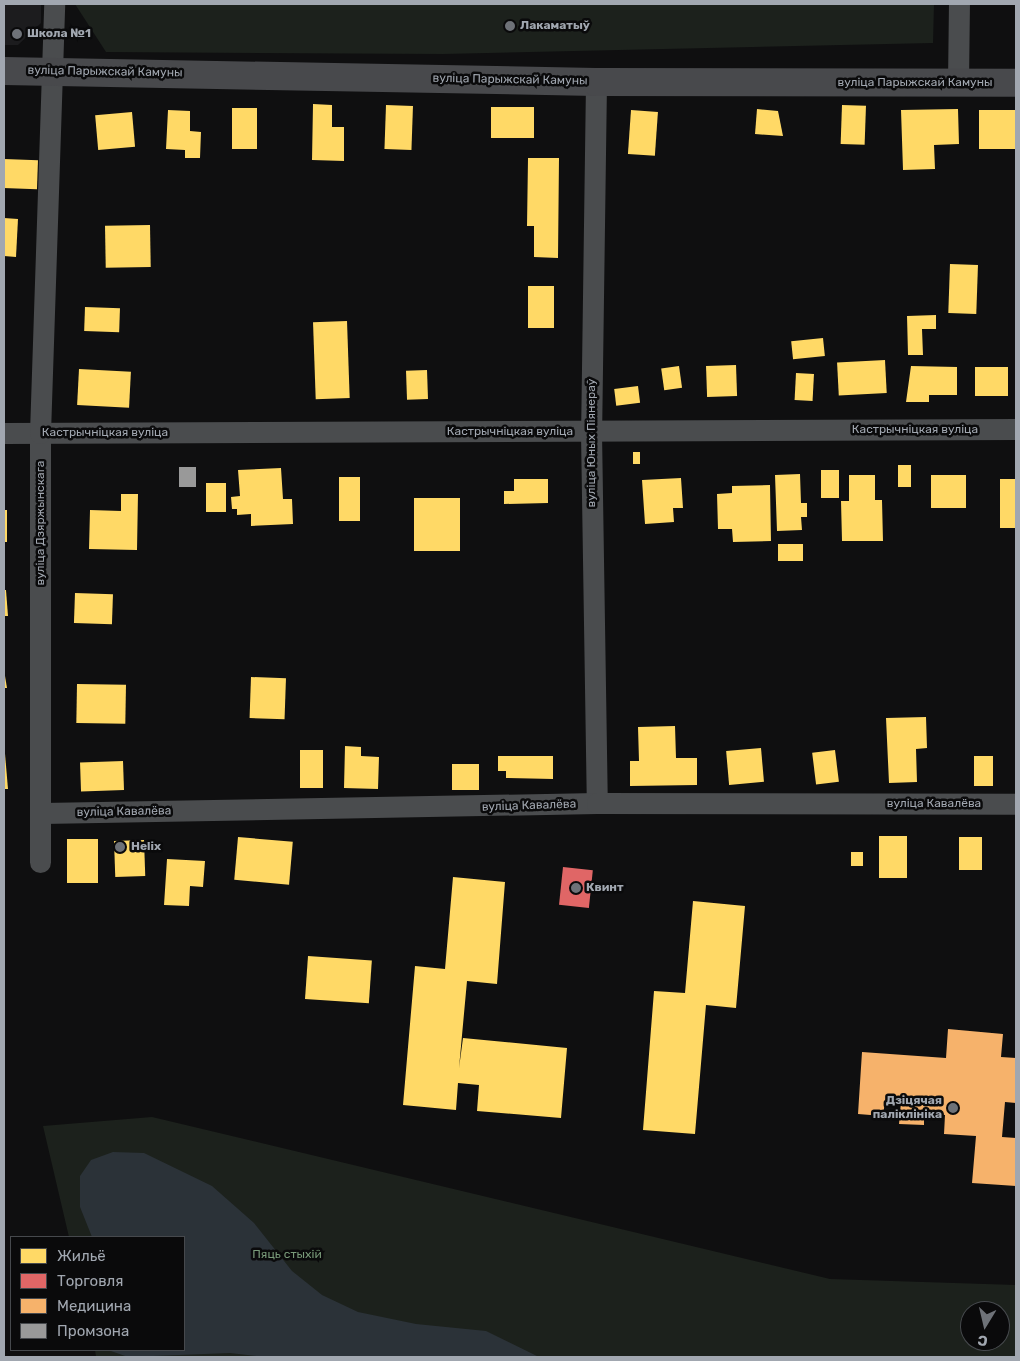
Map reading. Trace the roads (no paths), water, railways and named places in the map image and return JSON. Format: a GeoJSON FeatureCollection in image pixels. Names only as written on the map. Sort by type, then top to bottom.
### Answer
{"type":"FeatureCollection","features":[{"type":"Feature","properties":{"kind":"street","name":"вуліца Дзяржынскага"},"geometry":{"type":"LineString","coordinates":[[40,862],[42,813],[40,433],[54,4]]}},
{"type":"Feature","properties":{"kind":"street"},"geometry":{"type":"LineString","coordinates":[[958,83],[959,4]]}},
{"type":"Feature","properties":{"kind":"street","name":"вуліца Парыжскай Камуны"},"geometry":{"type":"LineString","coordinates":[[4,71],[596,82],[1016,83]]}},
{"type":"Feature","properties":{"kind":"street","name":"вуліца Юных Піянераў"},"geometry":{"type":"LineString","coordinates":[[596,82],[592,432],[597,803]]}},
{"type":"Feature","properties":{"kind":"street","name":"Кастрычніцкая вуліца"},"geometry":{"type":"LineString","coordinates":[[4,434],[1016,430]]}},
{"type":"Feature","properties":{"kind":"street","name":"вуліца Кавалёва"},"geometry":{"type":"LineString","coordinates":[[42,813],[597,803],[1016,804]]}},
{"type":"Feature","properties":{"kind":"place","name":"Лакаматыў"},"geometry":{"type":"Point","coordinates":[510,26]}},
{"type":"Feature","properties":{"kind":"place","name":"Школа №1"},"geometry":{"type":"Point","coordinates":[17,34]}},
{"type":"Feature","properties":{"kind":"place","name":"Helix"},"geometry":{"type":"Point","coordinates":[120,847]}},
{"type":"Feature","properties":{"kind":"place","name":"Квинт"},"geometry":{"type":"Point","coordinates":[576,888]}},
{"type":"Feature","properties":{"kind":"place","name":"Дзіцячая паліклініка"},"geometry":{"type":"Point","coordinates":[953,1108]}},
{"type":"Feature","properties":{"kind":"park label","name":"Пяць стыхій"},"geometry":{"type":"Point","coordinates":[287,1255]}}]}
